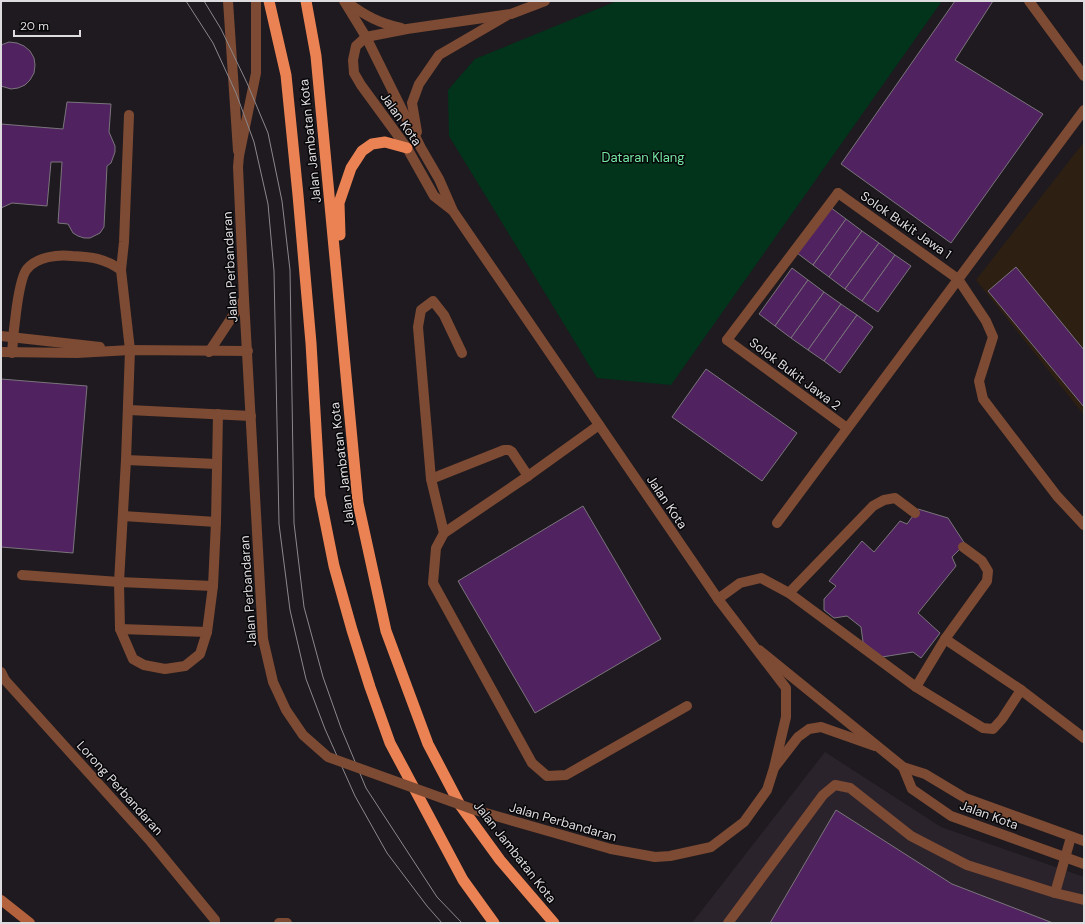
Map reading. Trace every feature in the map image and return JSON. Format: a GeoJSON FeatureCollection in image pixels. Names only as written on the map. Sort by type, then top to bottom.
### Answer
{"type":"FeatureCollection","features":[{"type":"Feature","properties":{"kind":"highway","name":"Jalan Jambatan Kota"},"geometry":{"type":"LineString","coordinates":[[269,1],[286,75],[311,343],[320,496],[334,566],[370,687],[390,743],[463,880],[494,923]]}},
{"type":"Feature","properties":{"kind":"highway","name":"Jalan Jambatan Kota"},"geometry":{"type":"LineString","coordinates":[[306,1],[316,56],[360,511],[386,631],[428,744],[460,805],[500,860],[554,923]]}},
{"type":"Feature","properties":{"kind":"highway"},"geometry":{"type":"LineString","coordinates":[[345,361],[339,203],[351,168],[362,151],[372,144],[385,142],[407,148]]}},
{"type":"Feature","properties":{"kind":"main road"},"geometry":{"type":"LineString","coordinates":[[1,900],[30,923]]}},
{"type":"Feature","properties":{"kind":"street"},"geometry":{"type":"LineString","coordinates":[[228,1],[239,156]]}},
{"type":"Feature","properties":{"kind":"street","name":"Jalan Perbandaran"},"geometry":{"type":"LineString","coordinates":[[256,1],[256,73],[239,156],[244,299],[263,639],[273,682],[286,710],[303,735],[328,757],[475,810],[611,849],[655,857],[670,856],[711,846],[744,822],[767,790],[774,768],[786,717],[786,688],[750,642]]}},
{"type":"Feature","properties":{"kind":"street"},"geometry":{"type":"LineString","coordinates":[[345,1],[373,19],[385,24],[407,29]]}},
{"type":"Feature","properties":{"kind":"street","name":"Jalan Kota"},"geometry":{"type":"LineString","coordinates":[[345,1],[366,37],[421,148],[439,178],[452,211],[718,599],[750,642],[904,767],[925,774],[964,798],[1084,841]]}},
{"type":"Feature","properties":{"kind":"street"},"geometry":{"type":"LineString","coordinates":[[421,148],[414,123],[412,103],[420,84],[439,55],[511,14],[545,1]]}},
{"type":"Feature","properties":{"kind":"street"},"geometry":{"type":"LineString","coordinates":[[1029,1],[1084,76]]}},
{"type":"Feature","properties":{"kind":"street"},"geometry":{"type":"LineString","coordinates":[[366,37],[407,29],[511,14]]}},
{"type":"Feature","properties":{"kind":"street","name":"Jalan Kota"},"geometry":{"type":"LineString","coordinates":[[366,37],[356,46],[353,60],[354,73],[361,85],[407,148],[434,196],[452,211]]}},
{"type":"Feature","properties":{"kind":"street"},"geometry":{"type":"LineString","coordinates":[[777,523],[1084,110]]}},
{"type":"Feature","properties":{"kind":"street"},"geometry":{"type":"LineString","coordinates":[[129,115],[121,270],[130,350],[129,410],[119,582],[120,629],[132,659],[144,665],[166,669],[185,666],[200,654],[207,632],[213,586],[218,414]]}},
{"type":"Feature","properties":{"kind":"street","name":"Solok Bukit Jawa 1"},"geometry":{"type":"LineString","coordinates":[[727,340],[838,193],[958,279]]}},
{"type":"Feature","properties":{"kind":"street"},"geometry":{"type":"LineString","coordinates":[[12,353],[21,282],[26,269],[38,261],[60,255],[96,258],[110,262],[121,270]]}},
{"type":"Feature","properties":{"kind":"street"},"geometry":{"type":"LineString","coordinates":[[958,279],[986,321],[993,337],[979,381],[983,399],[1057,496],[1084,525]]}},
{"type":"Feature","properties":{"kind":"street"},"geometry":{"type":"LineString","coordinates":[[209,352],[244,299]]}},
{"type":"Feature","properties":{"kind":"street"},"geometry":{"type":"LineString","coordinates":[[444,533],[431,479],[418,327],[420,310],[433,301],[444,316],[462,353]]}},
{"type":"Feature","properties":{"kind":"street"},"geometry":{"type":"LineString","coordinates":[[1,336],[13,336],[130,350]]}},
{"type":"Feature","properties":{"kind":"street","name":"Solok Bukit Jawa 2"},"geometry":{"type":"LineString","coordinates":[[727,340],[847,428]]}},
{"type":"Feature","properties":{"kind":"street"},"geometry":{"type":"LineString","coordinates":[[1,352],[77,353],[130,350],[209,352],[248,351]]}},
{"type":"Feature","properties":{"kind":"street"},"geometry":{"type":"LineString","coordinates":[[129,410],[251,416]]}},
{"type":"Feature","properties":{"kind":"street"},"geometry":{"type":"LineString","coordinates":[[599,425],[528,476],[444,533],[436,548],[433,584],[532,763],[547,776],[566,775],[687,706]]}},
{"type":"Feature","properties":{"kind":"street"},"geometry":{"type":"LineString","coordinates":[[431,479],[504,450],[509,450],[512,452],[528,476]]}},
{"type":"Feature","properties":{"kind":"street"},"geometry":{"type":"LineString","coordinates":[[126,460],[217,464]]}},
{"type":"Feature","properties":{"kind":"street"},"geometry":{"type":"LineString","coordinates":[[789,593],[874,506],[884,500],[895,498],[915,513]]}},
{"type":"Feature","properties":{"kind":"street"},"geometry":{"type":"LineString","coordinates":[[122,516],[216,522]]}},
{"type":"Feature","properties":{"kind":"street"},"geometry":{"type":"LineString","coordinates":[[916,687],[945,639],[988,581],[988,570],[982,561],[962,547]]}},
{"type":"Feature","properties":{"kind":"street"},"geometry":{"type":"LineString","coordinates":[[22,575],[119,582],[213,586]]}},
{"type":"Feature","properties":{"kind":"street"},"geometry":{"type":"LineString","coordinates":[[718,599],[740,583],[761,578],[789,593],[916,687],[983,728],[993,729],[1002,719],[1021,690]]}},
{"type":"Feature","properties":{"kind":"street"},"geometry":{"type":"LineString","coordinates":[[120,629],[207,632]]}},
{"type":"Feature","properties":{"kind":"street"},"geometry":{"type":"LineString","coordinates":[[945,639],[1021,690],[1083,736]]}},
{"type":"Feature","properties":{"kind":"street","name":"Lorong Perbandaran"},"geometry":{"type":"LineString","coordinates":[[1,672],[5,680],[151,842],[215,920],[215,923]]}},
{"type":"Feature","properties":{"kind":"street"},"geometry":{"type":"LineString","coordinates":[[774,768],[798,737],[809,729],[821,727],[882,749]]}},
{"type":"Feature","properties":{"kind":"street","name":"Jalan Kota"},"geometry":{"type":"LineString","coordinates":[[904,767],[912,789],[951,816],[1084,864]]}},
{"type":"Feature","properties":{"kind":"street"},"geometry":{"type":"LineString","coordinates":[[728,923],[823,794],[834,785],[850,788],[911,836],[967,865],[1054,893],[1084,900]]}},
{"type":"Feature","properties":{"kind":"street"},"geometry":{"type":"LineString","coordinates":[[1054,893],[1071,837]]}},
{"type":"Feature","properties":{"kind":"street"},"geometry":{"type":"LineString","coordinates":[[279,923],[287,923]]}},
{"type":"Feature","properties":{"kind":"shaded area"},"geometry":{"type":"Polygon","coordinates":[[[1084,142],[1084,415],[976,280],[1084,142]]]}},
{"type":"Feature","properties":{"kind":"shaded area"},"geometry":{"type":"Polygon","coordinates":[[[825,752],[941,827],[1084,877],[1084,923],[692,923],[825,752]]]}},
{"type":"Feature","properties":{"kind":"green space","name":"Dataran Klang"},"geometry":{"type":"Polygon","coordinates":[[[617,1],[942,1],[671,385],[597,378],[449,136],[448,90],[475,59],[617,1]]]}},
{"type":"Feature","properties":{"kind":"building"},"geometry":{"type":"Polygon","coordinates":[[[955,1],[993,1],[955,60],[1043,114],[951,243],[841,164],[955,1]]]}},
{"type":"Feature","properties":{"kind":"building"},"geometry":{"type":"Polygon","coordinates":[[[9,42],[24,46],[30,51],[34,58],[35,65],[34,73],[25,85],[11,89],[1,86],[1,45],[9,42]]]}},
{"type":"Feature","properties":{"kind":"building"},"geometry":{"type":"Polygon","coordinates":[[[67,102],[111,104],[109,132],[115,146],[115,152],[111,163],[107,166],[104,227],[100,233],[90,238],[84,238],[73,233],[68,224],[58,223],[62,162],[51,162],[47,206],[12,203],[1,208],[1,124],[63,129],[67,102]]]}},
{"type":"Feature","properties":{"kind":"building"},"geometry":{"type":"Polygon","coordinates":[[[830,207],[846,219],[813,265],[797,253],[830,207]]]}},
{"type":"Feature","properties":{"kind":"building"},"geometry":{"type":"Polygon","coordinates":[[[846,219],[862,231],[829,277],[813,265],[846,219]]]}},
{"type":"Feature","properties":{"kind":"building"},"geometry":{"type":"Polygon","coordinates":[[[862,231],[879,243],[845,289],[829,277],[862,231]]]}},
{"type":"Feature","properties":{"kind":"building"},"geometry":{"type":"Polygon","coordinates":[[[879,243],[895,255],[862,301],[845,289],[879,243]]]}},
{"type":"Feature","properties":{"kind":"building"},"geometry":{"type":"Polygon","coordinates":[[[895,255],[911,266],[878,312],[862,301],[895,255]]]}},
{"type":"Feature","properties":{"kind":"building"},"geometry":{"type":"Polygon","coordinates":[[[1016,267],[1084,350],[1084,407],[988,291],[1016,267]]]}},
{"type":"Feature","properties":{"kind":"building"},"geometry":{"type":"Polygon","coordinates":[[[792,268],[808,280],[775,326],[759,314],[792,268]]]}},
{"type":"Feature","properties":{"kind":"building"},"geometry":{"type":"Polygon","coordinates":[[[808,280],[824,292],[791,338],[775,326],[808,280]]]}},
{"type":"Feature","properties":{"kind":"building"},"geometry":{"type":"Polygon","coordinates":[[[824,292],[841,304],[808,350],[791,338],[824,292]]]}},
{"type":"Feature","properties":{"kind":"building"},"geometry":{"type":"Polygon","coordinates":[[[841,304],[857,315],[824,361],[808,350],[841,304]]]}},
{"type":"Feature","properties":{"kind":"building"},"geometry":{"type":"Polygon","coordinates":[[[857,315],[873,327],[840,373],[824,361],[857,315]]]}},
{"type":"Feature","properties":{"kind":"building"},"geometry":{"type":"Polygon","coordinates":[[[706,369],[797,433],[762,481],[672,417],[706,369]]]}},
{"type":"Feature","properties":{"kind":"building"},"geometry":{"type":"Polygon","coordinates":[[[1,379],[87,386],[73,553],[1,547],[1,379]]]}},
{"type":"Feature","properties":{"kind":"building"},"geometry":{"type":"Polygon","coordinates":[[[583,506],[661,639],[535,713],[458,581],[583,506]]]}},
{"type":"Feature","properties":{"kind":"building"},"geometry":{"type":"Polygon","coordinates":[[[918,509],[948,518],[965,544],[952,557],[956,566],[918,613],[940,633],[921,658],[913,652],[882,657],[863,642],[861,627],[847,616],[834,618],[824,610],[824,599],[836,586],[829,581],[862,541],[874,552],[900,521],[907,524],[918,509]]]}},
{"type":"Feature","properties":{"kind":"building"},"geometry":{"type":"Polygon","coordinates":[[[836,810],[952,884],[1053,923],[770,923],[836,810]]]}},
{"type":"Feature","properties":{"kind":"tram line"},"geometry":{"type":"LineString","coordinates":[[186,1],[213,43],[236,93],[254,142],[268,204],[274,271],[279,524],[290,610],[306,679],[325,729],[355,796],[387,853],[427,906],[442,923]]}},
{"type":"Feature","properties":{"kind":"tram line"},"geometry":{"type":"LineString","coordinates":[[204,1],[221,29],[247,83],[268,133],[282,201],[290,270],[294,523],[304,607],[323,677],[341,728],[366,788],[437,897],[462,923]]}}]}
